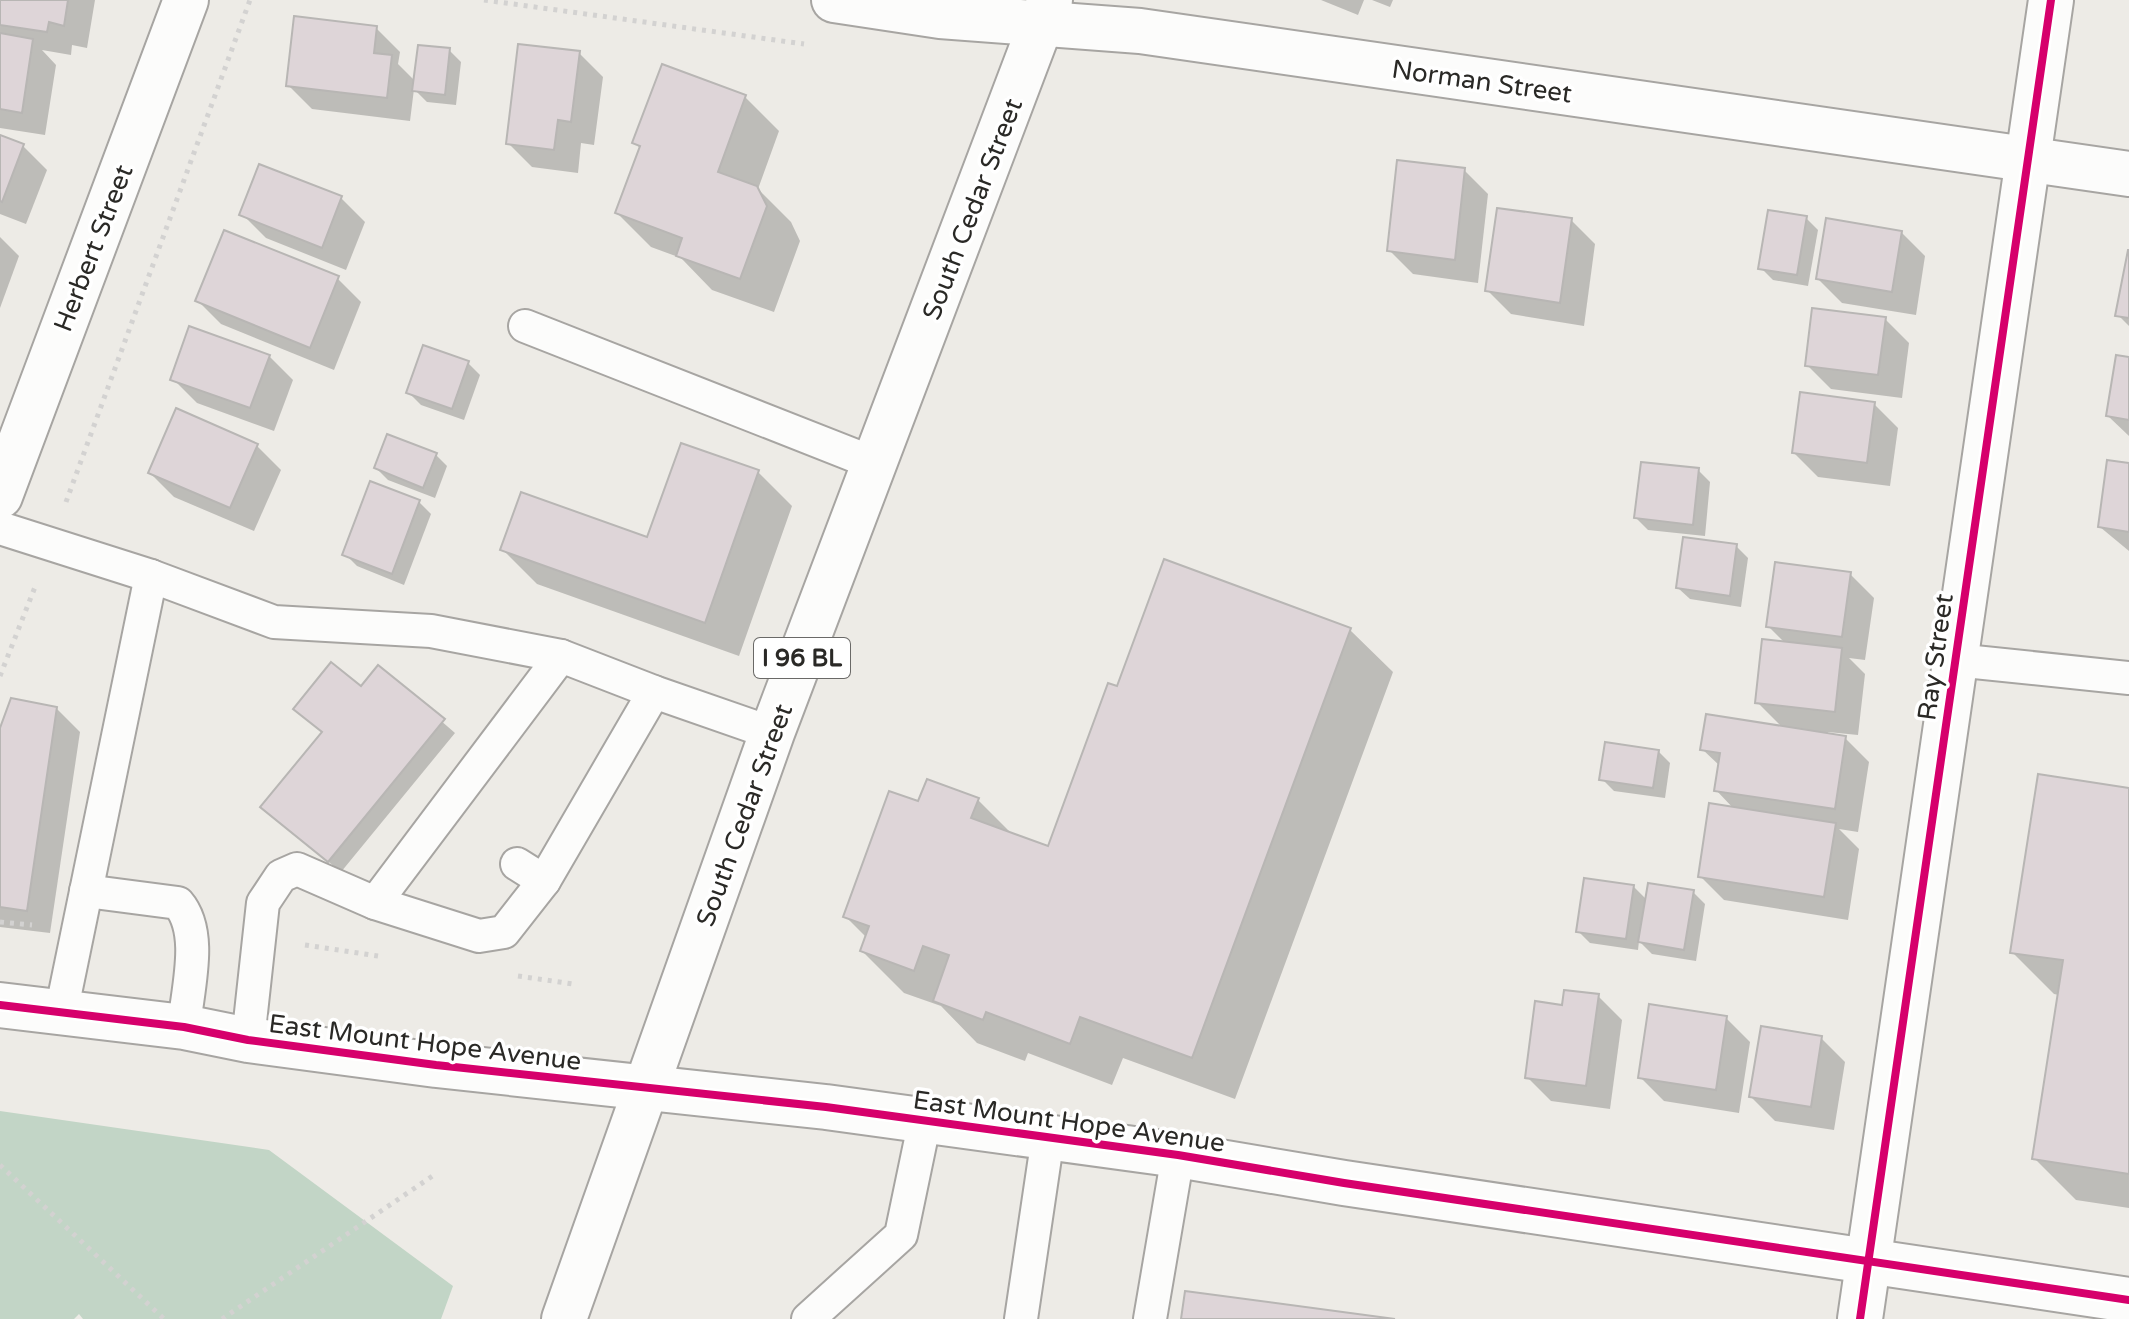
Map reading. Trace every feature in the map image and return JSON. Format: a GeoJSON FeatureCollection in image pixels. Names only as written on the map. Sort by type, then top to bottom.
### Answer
{"type":"FeatureCollection","features":[{"type":"Feature","properties":{"kind":"street","name":"Herbert Street"},"geometry":{"type":"LineString","coordinates":[[0,496],[186,0]]}},
{"type":"Feature","properties":{"kind":"street","name":"Norman Street"},"geometry":{"type":"LineString","coordinates":[[834,0],[940,16],[1045,12],[1140,31],[2129,174]]}},
{"type":"Feature","properties":{"kind":"street","name":"Ray Street"},"geometry":{"type":"LineString","coordinates":[[1860,1319],[2051,0]]}},
{"type":"Feature","properties":{"kind":"street","name":"South Cedar Street"},"geometry":{"type":"LineString","coordinates":[[564,1319],[772,733],[1045,12]]}},
{"type":"Feature","properties":{"kind":"street","name":"East Mount Hope Avenue"},"geometry":{"type":"LineString","coordinates":[[0,1005],[184,1027],[248,1040],[925,1120],[1178,1155],[2129,1300]]}},
{"type":"Feature","properties":{"kind":"lane"},"geometry":{"type":"LineString","coordinates":[[525,326],[876,464]]}},
{"type":"Feature","properties":{"kind":"lane"},"geometry":{"type":"LineString","coordinates":[[0,528],[151,576],[274,622],[431,631],[561,656],[772,733]]}},
{"type":"Feature","properties":{"kind":"lane"},"geometry":{"type":"LineString","coordinates":[[61,1013],[151,576]]}},
{"type":"Feature","properties":{"kind":"lane"},"geometry":{"type":"LineString","coordinates":[[375,903],[450,824],[490,770],[561,656]]}},
{"type":"Feature","properties":{"kind":"lane"},"geometry":{"type":"LineString","coordinates":[[1955,660],[2129,678]]}},
{"type":"Feature","properties":{"kind":"lane"},"geometry":{"type":"LineString","coordinates":[[248,1040],[263,903],[281,876],[297,869],[375,903],[479,936],[504,932],[531,872],[654,692]]}},
{"type":"Feature","properties":{"kind":"lane"},"geometry":{"type":"LineString","coordinates":[[86,891],[178,903],[188,914],[192,943],[184,1027]]}},
{"type":"Feature","properties":{"kind":"lane"},"geometry":{"type":"LineString","coordinates":[[808,1319],[901,1235],[925,1120]]}},
{"type":"Feature","properties":{"kind":"lane"},"geometry":{"type":"LineString","coordinates":[[1021,1319],[1048,1137]]}},
{"type":"Feature","properties":{"kind":"lane"},"geometry":{"type":"LineString","coordinates":[[1150,1319],[1178,1155]]}},
{"type":"Feature","properties":{"kind":"path"},"geometry":{"type":"LineString","coordinates":[[0,676],[250,0]]}},
{"type":"Feature","properties":{"kind":"path"},"geometry":{"type":"LineString","coordinates":[[484,0],[812,46]]}},
{"type":"Feature","properties":{"kind":"path"},"geometry":{"type":"LineString","coordinates":[[0,1165],[164,1319]]}},
{"type":"Feature","properties":{"kind":"path"},"geometry":{"type":"LineString","coordinates":[[222,1319],[434,1175]]}},
{"type":"Feature","properties":{"kind":"green space"},"geometry":{"type":"Polygon","coordinates":[[[0,1111],[269,1150],[453,1286],[441,1319],[83,1319],[79,1314],[74,1319],[0,1319],[0,1111]]]}},
{"type":"Feature","properties":{"kind":"building"},"geometry":{"type":"Polygon","coordinates":[[[0,0],[68,0],[64,26],[49,22],[47,32],[0,25],[0,0]]]}},
{"type":"Feature","properties":{"kind":"building"},"geometry":{"type":"Polygon","coordinates":[[[294,16],[377,26],[374,53],[392,55],[387,98],[286,86],[294,16]]]}},
{"type":"Feature","properties":{"kind":"building"},"geometry":{"type":"Polygon","coordinates":[[[0,33],[33,39],[22,113],[0,109],[0,33]]]}},
{"type":"Feature","properties":{"kind":"building"},"geometry":{"type":"Polygon","coordinates":[[[518,44],[580,51],[571,122],[558,120],[554,150],[506,144],[518,44]]]}},
{"type":"Feature","properties":{"kind":"building"},"geometry":{"type":"Polygon","coordinates":[[[418,45],[450,48],[445,95],[412,91],[418,45]]]}},
{"type":"Feature","properties":{"kind":"building"},"geometry":{"type":"Polygon","coordinates":[[[662,64],[746,95],[718,172],[757,186],[767,206],[740,279],[676,256],[682,238],[615,213],[640,146],[632,143],[662,64]]]}},
{"type":"Feature","properties":{"kind":"building"},"geometry":{"type":"Polygon","coordinates":[[[0,135],[24,144],[2,202],[0,201],[0,135]]]}},
{"type":"Feature","properties":{"kind":"building"},"geometry":{"type":"Polygon","coordinates":[[[1397,160],[1465,168],[1455,260],[1387,251],[1397,160]]]}},
{"type":"Feature","properties":{"kind":"building"},"geometry":{"type":"Polygon","coordinates":[[[259,164],[342,196],[322,248],[239,215],[259,164]]]}},
{"type":"Feature","properties":{"kind":"building"},"geometry":{"type":"Polygon","coordinates":[[[1497,208],[1572,218],[1560,303],[1485,291],[1497,208]]]}},
{"type":"Feature","properties":{"kind":"building"},"geometry":{"type":"Polygon","coordinates":[[[1768,210],[1807,216],[1797,275],[1758,269],[1768,210]]]}},
{"type":"Feature","properties":{"kind":"building"},"geometry":{"type":"Polygon","coordinates":[[[1826,218],[1902,231],[1892,292],[1816,279],[1826,218]]]}},
{"type":"Feature","properties":{"kind":"building"},"geometry":{"type":"Polygon","coordinates":[[[224,230],[339,276],[310,348],[195,301],[224,230]]]}},
{"type":"Feature","properties":{"kind":"building"},"geometry":{"type":"Polygon","coordinates":[[[2129,250],[2129,318],[2115,316],[2129,250]]]}},
{"type":"Feature","properties":{"kind":"building"},"geometry":{"type":"Polygon","coordinates":[[[1812,308],[1886,317],[1878,375],[1805,366],[1812,308]]]}},
{"type":"Feature","properties":{"kind":"building"},"geometry":{"type":"Polygon","coordinates":[[[189,326],[270,355],[250,408],[170,380],[189,326]]]}},
{"type":"Feature","properties":{"kind":"building"},"geometry":{"type":"Polygon","coordinates":[[[423,345],[469,361],[452,409],[406,393],[423,345]]]}},
{"type":"Feature","properties":{"kind":"building"},"geometry":{"type":"Polygon","coordinates":[[[2116,355],[2129,357],[2129,420],[2106,416],[2116,355]]]}},
{"type":"Feature","properties":{"kind":"building"},"geometry":{"type":"Polygon","coordinates":[[[1800,392],[1875,402],[1867,463],[1792,453],[1800,392]]]}},
{"type":"Feature","properties":{"kind":"building"},"geometry":{"type":"Polygon","coordinates":[[[176,408],[258,444],[230,508],[148,473],[176,408]]]}},
{"type":"Feature","properties":{"kind":"building"},"geometry":{"type":"Polygon","coordinates":[[[387,434],[437,453],[423,488],[374,468],[387,434]]]}},
{"type":"Feature","properties":{"kind":"building"},"geometry":{"type":"Polygon","coordinates":[[[681,443],[759,470],[705,623],[500,550],[521,492],[647,537],[681,443]]]}},
{"type":"Feature","properties":{"kind":"building"},"geometry":{"type":"Polygon","coordinates":[[[2107,460],[2129,463],[2129,532],[2098,527],[2107,460]]]}},
{"type":"Feature","properties":{"kind":"building"},"geometry":{"type":"Polygon","coordinates":[[[1641,462],[1699,468],[1693,525],[1634,518],[1641,462]]]}},
{"type":"Feature","properties":{"kind":"building"},"geometry":{"type":"Polygon","coordinates":[[[370,481],[420,500],[392,574],[342,555],[370,481]]]}},
{"type":"Feature","properties":{"kind":"building"},"geometry":{"type":"Polygon","coordinates":[[[1683,537],[1737,544],[1730,596],[1676,588],[1683,537]]]}},
{"type":"Feature","properties":{"kind":"building"},"geometry":{"type":"Polygon","coordinates":[[[1164,559],[1351,628],[1192,1058],[1080,1017],[1070,1044],[986,1012],[983,1020],[933,1001],[949,955],[923,946],[914,971],[860,951],[869,926],[843,917],[889,791],[918,801],[927,779],[979,798],[971,818],[1048,846],[1108,683],[1117,686],[1164,559]]]}},
{"type":"Feature","properties":{"kind":"building"},"geometry":{"type":"Polygon","coordinates":[[[1775,562],[1851,572],[1842,637],[1766,627],[1775,562]]]}},
{"type":"Feature","properties":{"kind":"building"},"geometry":{"type":"Polygon","coordinates":[[[1762,639],[1842,648],[1835,712],[1755,703],[1762,639]]]}},
{"type":"Feature","properties":{"kind":"building"},"geometry":{"type":"Polygon","coordinates":[[[331,662],[361,686],[378,665],[445,719],[328,862],[260,807],[322,732],[293,709],[331,662]]]}},
{"type":"Feature","properties":{"kind":"building"},"geometry":{"type":"Polygon","coordinates":[[[11,698],[57,707],[27,911],[0,907],[0,728],[11,698]]]}},
{"type":"Feature","properties":{"kind":"building"},"geometry":{"type":"Polygon","coordinates":[[[1706,714],[1846,736],[1835,809],[1714,791],[1720,753],[1700,750],[1706,714]]]}},
{"type":"Feature","properties":{"kind":"building"},"geometry":{"type":"Polygon","coordinates":[[[1605,742],[1659,750],[1653,788],[1599,780],[1605,742]]]}},
{"type":"Feature","properties":{"kind":"building"},"geometry":{"type":"Polygon","coordinates":[[[2038,774],[2129,788],[2129,1174],[2032,1159],[2063,960],[2010,953],[2038,774]]]}},
{"type":"Feature","properties":{"kind":"building"},"geometry":{"type":"Polygon","coordinates":[[[1709,803],[1836,823],[1824,897],[1698,877],[1709,803]]]}},
{"type":"Feature","properties":{"kind":"building"},"geometry":{"type":"Polygon","coordinates":[[[1584,878],[1634,885],[1626,939],[1576,932],[1584,878]]]}},
{"type":"Feature","properties":{"kind":"building"},"geometry":{"type":"Polygon","coordinates":[[[1648,883],[1694,890],[1684,950],[1638,942],[1648,883]]]}},
{"type":"Feature","properties":{"kind":"building"},"geometry":{"type":"Polygon","coordinates":[[[1564,990],[1599,994],[1586,1086],[1525,1078],[1535,1001],[1562,1005],[1564,990]]]}},
{"type":"Feature","properties":{"kind":"building"},"geometry":{"type":"Polygon","coordinates":[[[1649,1004],[1727,1016],[1716,1090],[1638,1078],[1649,1004]]]}},
{"type":"Feature","properties":{"kind":"building"},"geometry":{"type":"Polygon","coordinates":[[[1761,1026],[1822,1036],[1811,1107],[1749,1097],[1761,1026]]]}},
{"type":"Feature","properties":{"kind":"building"},"geometry":{"type":"Polygon","coordinates":[[[1185,1291],[1395,1319],[1181,1319],[1185,1291]]]}},
{"type":"Feature","properties":{"kind":"cycle path"},"geometry":{"type":"LineString","coordinates":[[1860,1319],[2051,0]]}},
{"type":"Feature","properties":{"kind":"cycle path"},"geometry":{"type":"LineString","coordinates":[[0,1005],[184,1027],[248,1040],[436,1065],[826,1107],[1178,1155],[1344,1183],[2129,1300]]}}]}
